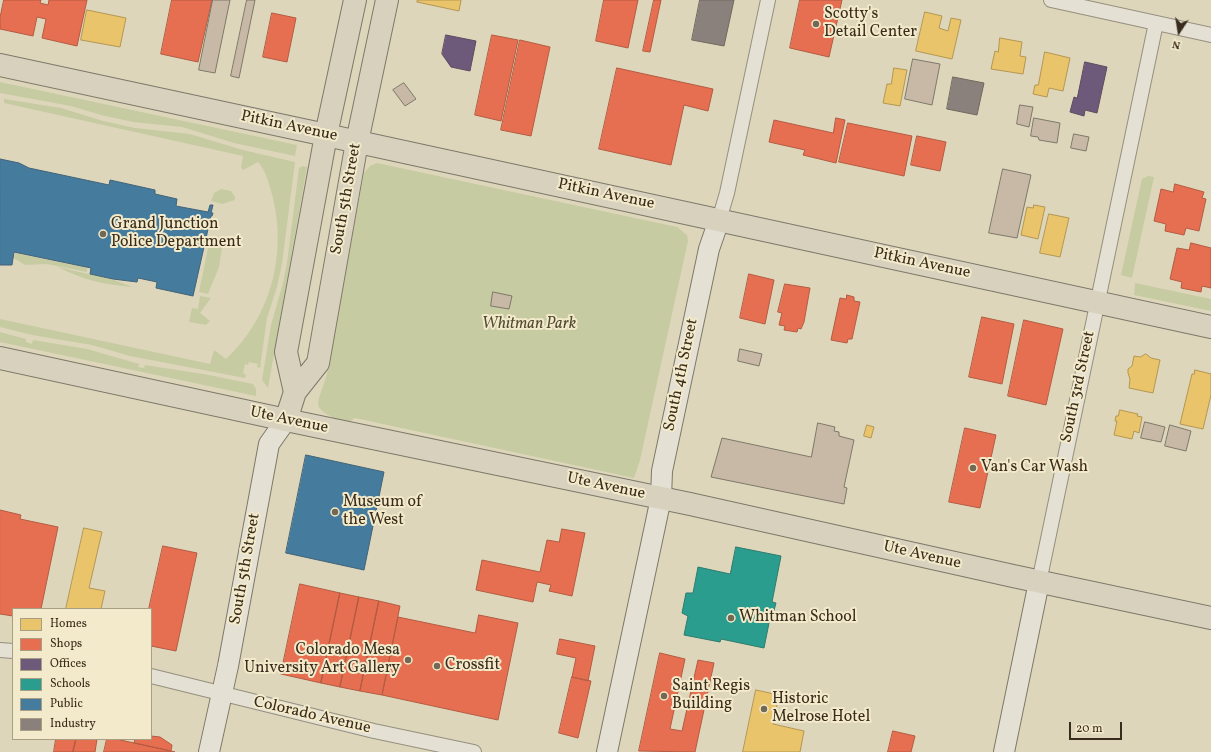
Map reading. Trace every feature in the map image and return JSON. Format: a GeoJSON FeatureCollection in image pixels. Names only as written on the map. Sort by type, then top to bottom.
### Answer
{"type":"FeatureCollection","features":[{"type":"Feature","properties":{"kind":"main road","name":"South 5th Street"},"geometry":{"type":"LineString","coordinates":[[296,392],[286,352],[326,135],[355,0]]}},
{"type":"Feature","properties":{"kind":"main road","name":"South 5th Street"},"geometry":{"type":"LineString","coordinates":[[209,752],[228,666],[269,444],[286,420],[296,392],[318,363],[357,142],[386,0]]}},
{"type":"Feature","properties":{"kind":"main road","name":"Pitkin Avenue"},"geometry":{"type":"LineString","coordinates":[[0,65],[1211,327]]}},
{"type":"Feature","properties":{"kind":"main road","name":"South 4th Street"},"geometry":{"type":"LineString","coordinates":[[607,752],[660,498],[662,471],[709,249],[719,220]]}},
{"type":"Feature","properties":{"kind":"main road","name":"Ute Avenue"},"geometry":{"type":"LineString","coordinates":[[0,358],[286,420],[660,498],[1039,582],[1211,618]]}},
{"type":"Feature","properties":{"kind":"main road","name":"South 3rd Street"},"geometry":{"type":"LineString","coordinates":[[1004,752],[1039,582]]}},
{"type":"Feature","properties":{"kind":"street","name":"South 4th Street"},"geometry":{"type":"LineString","coordinates":[[719,220],[727,193],[768,0]]}},
{"type":"Feature","properties":{"kind":"street"},"geometry":{"type":"LineString","coordinates":[[1051,0],[1211,35]]}},
{"type":"Feature","properties":{"kind":"street","name":"South 3rd Street"},"geometry":{"type":"LineString","coordinates":[[1039,582],[1156,23]]}},
{"type":"Feature","properties":{"kind":"street"},"geometry":{"type":"LineString","coordinates":[[0,650],[12,651]]}},
{"type":"Feature","properties":{"kind":"street","name":"Colorado Avenue"},"geometry":{"type":"LineString","coordinates":[[152,676],[374,731],[474,752]]}},
{"type":"Feature","properties":{"kind":"green space"},"geometry":{"type":"Polygon","coordinates":[[[0,82],[297,145],[295,156],[234,143],[182,127],[133,122],[101,115],[71,106],[0,93],[0,82]]]}},
{"type":"Feature","properties":{"kind":"green space"},"geometry":{"type":"Polygon","coordinates":[[[4,99],[61,108],[103,121],[135,128],[190,134],[243,150],[295,162],[282,264],[277,287],[267,318],[260,368],[257,367],[258,364],[249,362],[248,365],[245,364],[243,373],[246,375],[245,378],[130,356],[92,345],[32,335],[0,327],[0,319],[210,364],[214,350],[226,359],[241,343],[254,325],[264,305],[271,285],[276,264],[278,242],[277,220],[273,198],[265,174],[258,162],[243,170],[241,167],[243,156],[4,103],[4,99]]]}},
{"type":"Feature","properties":{"kind":"green space","name":"Whitman Park"},"geometry":{"type":"Polygon","coordinates":[[[377,163],[677,227],[687,235],[688,241],[640,460],[634,478],[355,418],[345,424],[320,409],[318,405],[327,374],[364,173],[370,166],[377,163]]]}},
{"type":"Feature","properties":{"kind":"green space"},"geometry":{"type":"Polygon","coordinates":[[[303,166],[307,167],[268,388],[262,380],[271,325],[287,263],[299,168],[303,166]]]}},
{"type":"Feature","properties":{"kind":"green space"},"geometry":{"type":"Polygon","coordinates":[[[1148,176],[1154,177],[1132,278],[1121,275],[1142,179],[1148,176]]]}},
{"type":"Feature","properties":{"kind":"green space"},"geometry":{"type":"Polygon","coordinates":[[[221,189],[231,191],[235,197],[235,200],[222,204],[211,201],[214,193],[221,189]]]}},
{"type":"Feature","properties":{"kind":"green space"},"geometry":{"type":"Polygon","coordinates":[[[210,238],[223,241],[219,267],[208,294],[199,292],[210,238]]]}},
{"type":"Feature","properties":{"kind":"green space"},"geometry":{"type":"Polygon","coordinates":[[[15,253],[87,268],[87,272],[47,264],[25,265],[14,258],[15,253]]]}},
{"type":"Feature","properties":{"kind":"green space"},"geometry":{"type":"Polygon","coordinates":[[[58,267],[114,280],[133,287],[94,281],[67,272],[58,267]]]}},
{"type":"Feature","properties":{"kind":"green space"},"geometry":{"type":"Polygon","coordinates":[[[1135,283],[1211,299],[1211,311],[1134,295],[1135,283]]]}},
{"type":"Feature","properties":{"kind":"green space"},"geometry":{"type":"Polygon","coordinates":[[[200,296],[211,298],[200,313],[210,321],[206,325],[189,322],[192,308],[198,309],[200,296]]]}},
{"type":"Feature","properties":{"kind":"green space"},"geometry":{"type":"Polygon","coordinates":[[[0,332],[26,339],[26,342],[32,344],[33,340],[87,349],[139,364],[138,367],[144,368],[145,365],[209,375],[253,384],[256,389],[256,396],[0,342],[0,332]]]}},
{"type":"Feature","properties":{"kind":"building: Homes"},"geometry":{"type":"Polygon","coordinates":[[[418,0],[461,0],[459,11],[417,2],[418,0]]]}},
{"type":"Feature","properties":{"kind":"building: Homes"},"geometry":{"type":"Polygon","coordinates":[[[87,10],[126,18],[120,47],[81,40],[87,10]]]}},
{"type":"Feature","properties":{"kind":"building: Homes"},"geometry":{"type":"Polygon","coordinates":[[[925,12],[942,16],[939,28],[948,31],[951,18],[961,20],[952,59],[916,51],[925,12]]]}},
{"type":"Feature","properties":{"kind":"building: Homes"},"geometry":{"type":"Polygon","coordinates":[[[1000,38],[1022,42],[1020,56],[1026,57],[1023,74],[991,69],[995,51],[998,52],[1000,38]]]}},
{"type":"Feature","properties":{"kind":"building: Homes"},"geometry":{"type":"Polygon","coordinates":[[[1045,52],[1070,58],[1063,91],[1049,88],[1047,97],[1033,94],[1035,85],[1038,85],[1045,52]]]}},
{"type":"Feature","properties":{"kind":"building: Homes"},"geometry":{"type":"Polygon","coordinates":[[[894,68],[907,70],[900,106],[883,103],[887,84],[891,84],[894,68]]]}},
{"type":"Feature","properties":{"kind":"building: Homes"},"geometry":{"type":"Polygon","coordinates":[[[1034,205],[1045,207],[1038,239],[1021,235],[1027,207],[1033,208],[1034,205]]]}},
{"type":"Feature","properties":{"kind":"building: Homes"},"geometry":{"type":"Polygon","coordinates":[[[1049,214],[1069,218],[1060,257],[1040,253],[1049,214]]]}},
{"type":"Feature","properties":{"kind":"building: Homes"},"geometry":{"type":"Polygon","coordinates":[[[1146,354],[1151,358],[1160,360],[1153,393],[1129,388],[1130,379],[1128,369],[1132,366],[1134,356],[1140,357],[1146,354]]]}},
{"type":"Feature","properties":{"kind":"building: Homes"},"geometry":{"type":"Polygon","coordinates":[[[1195,370],[1211,374],[1211,395],[1203,429],[1180,424],[1192,374],[1194,374],[1195,370]]]}},
{"type":"Feature","properties":{"kind":"building: Homes"},"geometry":{"type":"Polygon","coordinates":[[[1120,410],[1138,414],[1137,416],[1142,417],[1139,433],[1134,431],[1132,439],[1114,435],[1117,421],[1115,421],[1116,416],[1118,416],[1120,410]]]}},
{"type":"Feature","properties":{"kind":"building: Homes"},"geometry":{"type":"Polygon","coordinates":[[[867,425],[874,427],[871,438],[864,436],[867,425]]]}},
{"type":"Feature","properties":{"kind":"building: Homes"},"geometry":{"type":"Polygon","coordinates":[[[84,528],[102,532],[89,588],[105,591],[101,608],[66,608],[84,528]]]}},
{"type":"Feature","properties":{"kind":"building: Homes","name":"Historic Melrose Hotel"},"geometry":{"type":"Polygon","coordinates":[[[756,690],[779,695],[773,724],[804,731],[800,752],[743,752],[756,690]]]}},
{"type":"Feature","properties":{"kind":"building: Shops"},"geometry":{"type":"Polygon","coordinates":[[[4,0],[41,0],[40,3],[48,5],[49,0],[87,0],[77,46],[42,38],[46,19],[37,17],[33,36],[0,29],[0,18],[4,0]]]}},
{"type":"Feature","properties":{"kind":"building: Shops"},"geometry":{"type":"Polygon","coordinates":[[[172,0],[212,0],[198,62],[161,54],[172,0]]]}},
{"type":"Feature","properties":{"kind":"building: Shops"},"geometry":{"type":"Polygon","coordinates":[[[604,0],[638,0],[628,48],[596,41],[604,0]]]}},
{"type":"Feature","properties":{"kind":"building: Shops"},"geometry":{"type":"Polygon","coordinates":[[[654,0],[661,0],[650,52],[643,51],[654,0]]]}},
{"type":"Feature","properties":{"kind":"building: Shops","name":"Scotty's Detail Center"},"geometry":{"type":"Polygon","coordinates":[[[800,0],[842,0],[829,57],[790,48],[800,0]]]}},
{"type":"Feature","properties":{"kind":"building: Shops"},"geometry":{"type":"Polygon","coordinates":[[[272,13],[296,18],[287,62],[263,57],[272,13]]]}},
{"type":"Feature","properties":{"kind":"building: Shops"},"geometry":{"type":"Polygon","coordinates":[[[492,35],[518,40],[501,121],[475,115],[492,35]]]}},
{"type":"Feature","properties":{"kind":"building: Shops"},"geometry":{"type":"Polygon","coordinates":[[[520,40],[550,47],[531,136],[501,130],[520,40]]]}},
{"type":"Feature","properties":{"kind":"building: Shops"},"geometry":{"type":"Polygon","coordinates":[[[617,68],[713,89],[708,111],[684,105],[671,165],[599,149],[617,68]]]}},
{"type":"Feature","properties":{"kind":"building: Shops"},"geometry":{"type":"Polygon","coordinates":[[[836,118],[845,120],[836,163],[803,155],[805,150],[769,142],[774,120],[833,133],[836,118]]]}},
{"type":"Feature","properties":{"kind":"building: Shops"},"geometry":{"type":"Polygon","coordinates":[[[848,123],[912,136],[904,176],[839,162],[848,123]]]}},
{"type":"Feature","properties":{"kind":"building: Shops"},"geometry":{"type":"Polygon","coordinates":[[[917,136],[946,142],[940,171],[911,165],[917,136]]]}},
{"type":"Feature","properties":{"kind":"building: Shops"},"geometry":{"type":"Polygon","coordinates":[[[1175,184],[1204,192],[1202,198],[1206,199],[1199,231],[1186,228],[1184,235],[1165,231],[1166,224],[1154,221],[1161,189],[1173,192],[1175,184]]]}},
{"type":"Feature","properties":{"kind":"building: Shops"},"geometry":{"type":"Polygon","coordinates":[[[1191,243],[1211,248],[1211,288],[1202,286],[1201,292],[1181,288],[1182,282],[1170,279],[1177,248],[1189,250],[1191,243]]]}},
{"type":"Feature","properties":{"kind":"building: Shops"},"geometry":{"type":"Polygon","coordinates":[[[749,274],[774,280],[765,324],[740,318],[749,274]]]}},
{"type":"Feature","properties":{"kind":"building: Shops"},"geometry":{"type":"Polygon","coordinates":[[[785,284],[810,288],[804,322],[801,329],[798,328],[797,332],[784,330],[785,326],[779,325],[782,313],[778,312],[785,284]]]}},
{"type":"Feature","properties":{"kind":"building: Shops"},"geometry":{"type":"Polygon","coordinates":[[[847,295],[854,297],[854,301],[860,302],[852,339],[848,339],[847,343],[831,340],[840,298],[846,299],[847,295]]]}},
{"type":"Feature","properties":{"kind":"building: Shops"},"geometry":{"type":"Polygon","coordinates":[[[982,317],[1014,324],[1002,384],[969,377],[982,317]]]}},
{"type":"Feature","properties":{"kind":"building: Shops"},"geometry":{"type":"Polygon","coordinates":[[[1024,320],[1063,329],[1046,405],[1008,396],[1024,320]]]}},
{"type":"Feature","properties":{"kind":"building: Shops","name":"Van's Car Wash"},"geometry":{"type":"Polygon","coordinates":[[[965,428],[996,435],[980,508],[949,502],[965,428]]]}},
{"type":"Feature","properties":{"kind":"building: Shops"},"geometry":{"type":"Polygon","coordinates":[[[0,510],[21,515],[20,519],[58,527],[41,608],[12,608],[12,616],[0,614],[0,510]]]}},
{"type":"Feature","properties":{"kind":"building: Shops"},"geometry":{"type":"Polygon","coordinates":[[[562,529],[585,533],[572,596],[549,591],[551,585],[537,582],[533,602],[476,590],[482,560],[540,572],[547,540],[559,542],[562,529]]]}},
{"type":"Feature","properties":{"kind":"building: Shops"},"geometry":{"type":"Polygon","coordinates":[[[163,546],[197,553],[176,651],[152,646],[152,608],[149,608],[163,546]]]}},
{"type":"Feature","properties":{"kind":"building: Shops"},"geometry":{"type":"Polygon","coordinates":[[[300,584],[340,593],[321,683],[281,674],[300,584]]]}},
{"type":"Feature","properties":{"kind":"building: Shops"},"geometry":{"type":"Polygon","coordinates":[[[340,593],[359,597],[340,687],[321,683],[340,593]]]}},
{"type":"Feature","properties":{"kind":"building: Shops"},"geometry":{"type":"Polygon","coordinates":[[[359,597],[379,601],[360,691],[340,687],[359,597]]]}},
{"type":"Feature","properties":{"kind":"building: Shops"},"geometry":{"type":"Polygon","coordinates":[[[379,601],[400,606],[382,695],[360,691],[379,601]]]}},
{"type":"Feature","properties":{"kind":"building: Shops"},"geometry":{"type":"Polygon","coordinates":[[[479,615],[518,623],[498,720],[382,695],[398,617],[475,633],[479,615]]]}},
{"type":"Feature","properties":{"kind":"building: Shops"},"geometry":{"type":"Polygon","coordinates":[[[560,639],[595,646],[588,681],[572,677],[576,658],[557,654],[560,639]]]}},
{"type":"Feature","properties":{"kind":"building: Shops","name":"Saint Regis Building"},"geometry":{"type":"Polygon","coordinates":[[[660,653],[685,659],[670,729],[682,731],[698,660],[714,663],[695,752],[639,751],[660,653]]]}},
{"type":"Feature","properties":{"kind":"building: Shops"},"geometry":{"type":"Polygon","coordinates":[[[572,677],[591,681],[578,738],[559,733],[572,677]]]}},
{"type":"Feature","properties":{"kind":"building: Shops"},"geometry":{"type":"Polygon","coordinates":[[[893,731],[915,736],[911,752],[888,752],[893,731]]]}},
{"type":"Feature","properties":{"kind":"building: Shops"},"geometry":{"type":"Polygon","coordinates":[[[152,736],[160,737],[172,745],[171,751],[134,743],[135,740],[152,740],[152,736]]]}},
{"type":"Feature","properties":{"kind":"building: Shops"},"geometry":{"type":"Polygon","coordinates":[[[56,740],[76,740],[73,752],[54,752],[56,740]]]}},
{"type":"Feature","properties":{"kind":"building: Shops"},"geometry":{"type":"Polygon","coordinates":[[[76,740],[97,740],[95,752],[73,752],[76,740]]]}},
{"type":"Feature","properties":{"kind":"building: Shops"},"geometry":{"type":"Polygon","coordinates":[[[107,740],[121,740],[175,752],[104,752],[107,740]]]}},
{"type":"Feature","properties":{"kind":"building: Offices"},"geometry":{"type":"Polygon","coordinates":[[[446,35],[476,41],[470,71],[451,67],[442,54],[446,35]]]}},
{"type":"Feature","properties":{"kind":"building: Offices"},"geometry":{"type":"Polygon","coordinates":[[[1085,62],[1107,67],[1097,113],[1085,110],[1084,116],[1070,112],[1074,97],[1077,98],[1085,62]]]}},
{"type":"Feature","properties":{"kind":"building: Schools"},"geometry":{"type":"Polygon","coordinates":[[[736,547],[781,556],[772,602],[776,603],[773,614],[771,613],[764,648],[721,639],[720,642],[684,635],[688,616],[682,613],[686,593],[693,593],[698,567],[730,574],[736,547]]]}},
{"type":"Feature","properties":{"kind":"building: Public","name":"Grand Junction Police Department"},"geometry":{"type":"Polygon","coordinates":[[[0,159],[19,163],[29,168],[109,185],[110,180],[155,190],[155,194],[177,199],[176,206],[208,212],[210,205],[213,205],[211,213],[213,213],[211,216],[193,296],[156,288],[157,282],[138,278],[137,282],[113,279],[90,274],[91,268],[14,252],[12,265],[0,265],[0,159]]]}},
{"type":"Feature","properties":{"kind":"building: Public","name":"Museum of the West"},"geometry":{"type":"Polygon","coordinates":[[[306,455],[384,472],[364,570],[286,553],[306,455]]]}},
{"type":"Feature","properties":{"kind":"building: Industry"},"geometry":{"type":"Polygon","coordinates":[[[700,0],[734,0],[724,46],[692,40],[700,0]]]}},
{"type":"Feature","properties":{"kind":"building: Industry"},"geometry":{"type":"Polygon","coordinates":[[[953,77],[984,83],[977,115],[947,109],[953,77]]]}},
{"type":"Feature","properties":{"kind":"building: Other"},"geometry":{"type":"Polygon","coordinates":[[[213,0],[230,0],[215,73],[199,70],[213,0]]]}},
{"type":"Feature","properties":{"kind":"building: Other"},"geometry":{"type":"Polygon","coordinates":[[[247,0],[255,0],[239,78],[231,76],[247,0]]]}},
{"type":"Feature","properties":{"kind":"building: Other"},"geometry":{"type":"Polygon","coordinates":[[[913,59],[940,64],[932,105],[905,99],[913,59]]]}},
{"type":"Feature","properties":{"kind":"building: Other"},"geometry":{"type":"Polygon","coordinates":[[[404,83],[416,99],[405,106],[393,90],[404,83]]]}},
{"type":"Feature","properties":{"kind":"building: Other"},"geometry":{"type":"Polygon","coordinates":[[[1020,105],[1033,107],[1029,127],[1017,124],[1020,105]]]}},
{"type":"Feature","properties":{"kind":"building: Other"},"geometry":{"type":"Polygon","coordinates":[[[1034,118],[1060,123],[1057,143],[1039,140],[1038,137],[1031,136],[1034,118]]]}},
{"type":"Feature","properties":{"kind":"building: Other"},"geometry":{"type":"Polygon","coordinates":[[[1074,134],[1089,137],[1086,151],[1071,148],[1074,134]]]}},
{"type":"Feature","properties":{"kind":"building: Other"},"geometry":{"type":"Polygon","coordinates":[[[1003,169],[1031,175],[1017,238],[989,233],[1003,169]]]}},
{"type":"Feature","properties":{"kind":"building: Other"},"geometry":{"type":"Polygon","coordinates":[[[493,292],[512,296],[509,309],[491,306],[493,292]]]}},
{"type":"Feature","properties":{"kind":"building: Other"},"geometry":{"type":"Polygon","coordinates":[[[740,349],[762,354],[759,366],[738,361],[740,349]]]}},
{"type":"Feature","properties":{"kind":"building: Other"},"geometry":{"type":"Polygon","coordinates":[[[1145,422],[1165,427],[1161,442],[1141,438],[1145,422]]]}},
{"type":"Feature","properties":{"kind":"building: Other"},"geometry":{"type":"Polygon","coordinates":[[[818,423],[835,427],[834,431],[839,432],[839,436],[854,440],[844,487],[847,488],[844,504],[711,477],[722,438],[811,457],[818,423]]]}},
{"type":"Feature","properties":{"kind":"building: Other"},"geometry":{"type":"Polygon","coordinates":[[[1170,425],[1191,431],[1186,451],[1165,446],[1170,425]]]}},
{"type":"Feature","properties":{"kind":"place","name":"Scotty's Detail Center"},"geometry":{"type":"Point","coordinates":[816,24]}},
{"type":"Feature","properties":{"kind":"place","name":"Grand Junction Police Department"},"geometry":{"type":"Point","coordinates":[103,234]}},
{"type":"Feature","properties":{"kind":"place","name":"Van's Car Wash"},"geometry":{"type":"Point","coordinates":[973,468]}},
{"type":"Feature","properties":{"kind":"place","name":"Museum of the West"},"geometry":{"type":"Point","coordinates":[335,512]}},
{"type":"Feature","properties":{"kind":"place","name":"Whitman School"},"geometry":{"type":"Point","coordinates":[731,618]}},
{"type":"Feature","properties":{"kind":"place","name":"Colorado Mesa University Art Gallery"},"geometry":{"type":"Point","coordinates":[408,660]}},
{"type":"Feature","properties":{"kind":"place","name":"Crossfit"},"geometry":{"type":"Point","coordinates":[437,666]}},
{"type":"Feature","properties":{"kind":"place","name":"Saint Regis Building"},"geometry":{"type":"Point","coordinates":[664,696]}},
{"type":"Feature","properties":{"kind":"place","name":"Historic Melrose Hotel"},"geometry":{"type":"Point","coordinates":[764,709]}}]}
